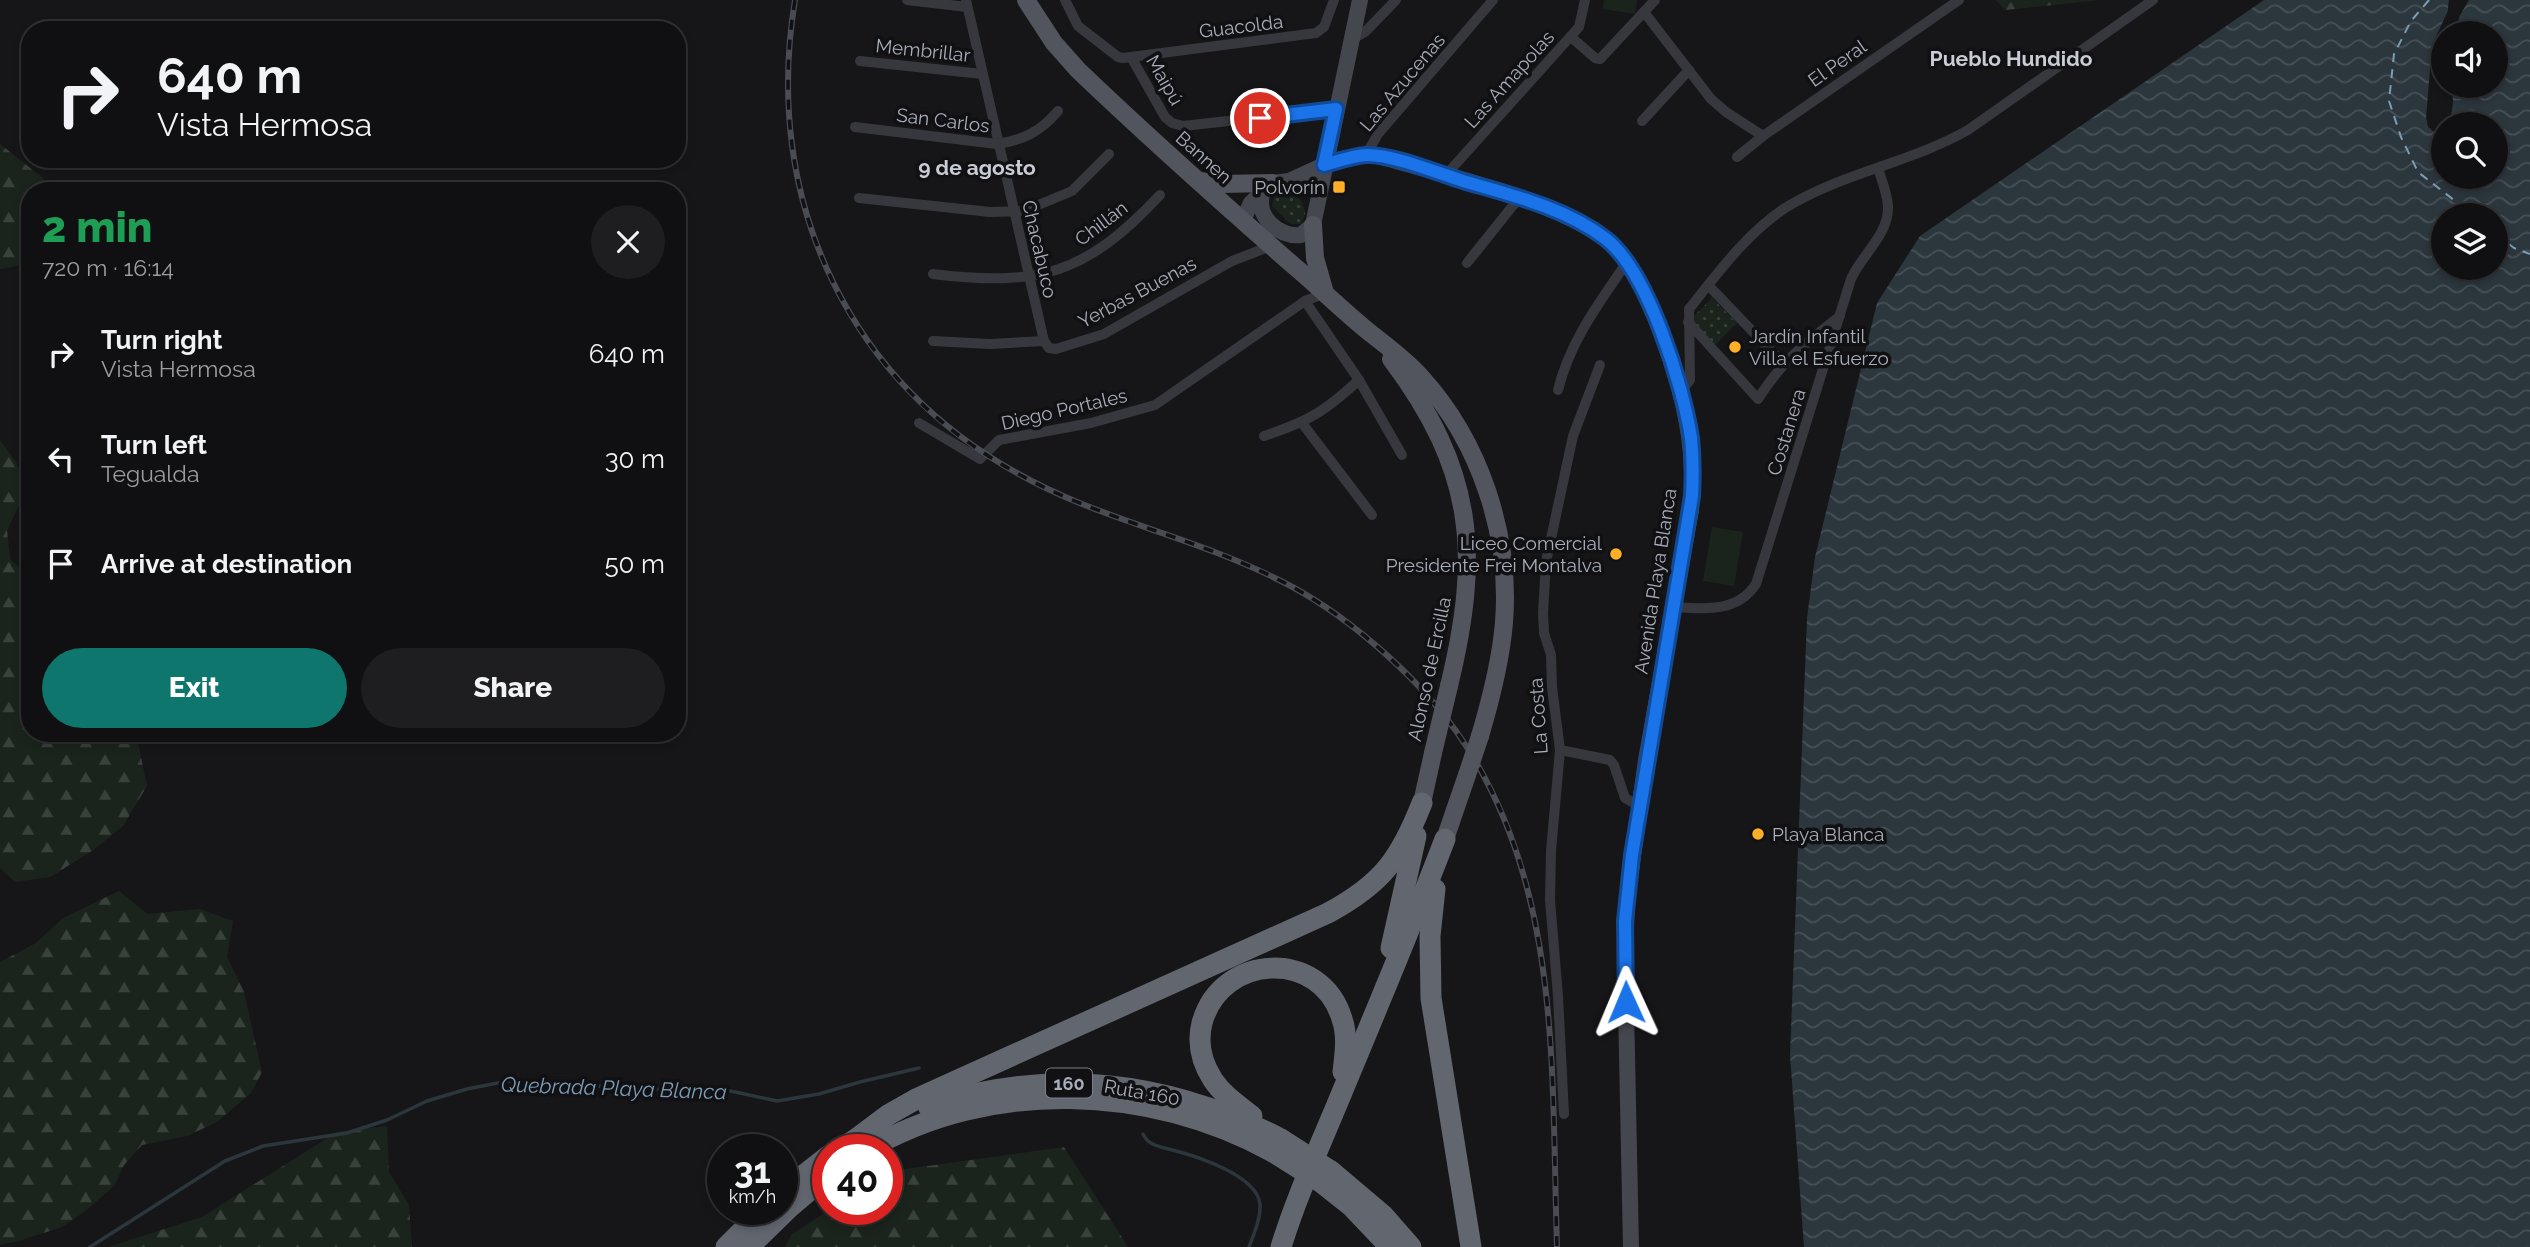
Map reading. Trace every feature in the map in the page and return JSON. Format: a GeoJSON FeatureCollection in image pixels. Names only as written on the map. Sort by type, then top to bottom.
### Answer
{"type":"FeatureCollection","features":[{"type":"Feature","properties":{"kind":"highway"},"geometry":{"type":"LineString","coordinates":[[1375,1010],[1400,913],[1422,803]]}},
{"type":"Feature","properties":{"kind":"highway"},"geometry":{"type":"LineString","coordinates":[[867,1134],[888,1115],[918,1098],[1342,905],[1375,883],[1387,869],[1407,838],[1422,803]]}},
{"type":"Feature","properties":{"kind":"highway"},"geometry":{"type":"LineString","coordinates":[[1281,1247],[1445,839]]}},
{"type":"Feature","properties":{"kind":"highway"},"geometry":{"type":"LineString","coordinates":[[1445,839],[1431,916],[1429,976],[1433,1019],[1471,1247]]}},
{"type":"Feature","properties":{"kind":"highway"},"geometry":{"type":"LineString","coordinates":[[1277,1145],[1227,1097],[1204,1063],[1200,1037],[1203,1019],[1213,999],[1232,980],[1257,969],[1278,968],[1299,972],[1326,990],[1338,1007],[1344,1028],[1345,1050],[1339,1099]]}},
{"type":"Feature","properties":{"kind":"highway","name":"Ruta 160"},"geometry":{"type":"LineString","coordinates":[[891,1134],[958,1112],[1023,1101],[1069,1098],[1115,1101],[1173,1112],[1277,1145],[1383,1215],[1411,1247]]}},
{"type":"Feature","properties":{"kind":"highway"},"geometry":{"type":"LineString","coordinates":[[798,1179],[812,1169]]}},
{"type":"Feature","properties":{"kind":"highway","name":"Ruta 160"},"geometry":{"type":"LineString","coordinates":[[1327,1177],[1390,1247]]}},
{"type":"Feature","properties":{"kind":"highway"},"geometry":{"type":"LineString","coordinates":[[749,1247],[812,1188]]}},
{"type":"Feature","properties":{"kind":"highway"},"geometry":{"type":"LineString","coordinates":[[726,1247],[748,1225]]}},
{"type":"Feature","properties":{"kind":"main road","name":"Bannen"},"geometry":{"type":"LineString","coordinates":[[1026,0],[1054,43],[1077,70],[1369,332]]}},
{"type":"Feature","properties":{"kind":"main road"},"geometry":{"type":"LineString","coordinates":[[1200,181],[1275,185]]}},
{"type":"Feature","properties":{"kind":"main road"},"geometry":{"type":"LineString","coordinates":[[1314,218],[1315,258],[1325,293]]}},
{"type":"Feature","properties":{"kind":"main road"},"geometry":{"type":"LineString","coordinates":[[1369,332],[1410,365],[1445,408],[1474,458],[1491,504],[1502,555],[1504,618],[1499,659],[1480,736],[1445,839]]}},
{"type":"Feature","properties":{"kind":"main road","name":"Alonso de Ercilla"},"geometry":{"type":"LineString","coordinates":[[1369,332],[1403,374],[1434,425],[1450,461],[1461,499],[1467,539],[1468,579],[1464,622],[1422,803]]}},
{"type":"Feature","properties":{"kind":"street"},"geometry":{"type":"LineString","coordinates":[[907,0],[967,4]]}},
{"type":"Feature","properties":{"kind":"street","name":"Maipú"},"geometry":{"type":"LineString","coordinates":[[1065,0],[1081,29],[1118,57],[1131,57],[1165,117],[1175,125],[1336,109]]}},
{"type":"Feature","properties":{"kind":"street"},"geometry":{"type":"LineString","coordinates":[[1271,246],[1297,236],[1314,218],[1360,0]]}},
{"type":"Feature","properties":{"kind":"street"},"geometry":{"type":"LineString","coordinates":[[1351,40],[1365,32],[1396,0]]}},
{"type":"Feature","properties":{"kind":"street","name":"Las Azucenas"},"geometry":{"type":"LineString","coordinates":[[1366,155],[1378,134],[1493,0]]}},
{"type":"Feature","properties":{"kind":"street","name":"Las Amapolas"},"geometry":{"type":"LineString","coordinates":[[1445,176],[1571,37],[1582,22],[1585,0]]}},
{"type":"Feature","properties":{"kind":"street"},"geometry":{"type":"LineString","coordinates":[[1571,37],[1595,58],[1600,59],[1655,0]]}},
{"type":"Feature","properties":{"kind":"street","name":"El Peral"},"geometry":{"type":"LineString","coordinates":[[1737,157],[1763,136],[1959,0]]}},
{"type":"Feature","properties":{"kind":"street"},"geometry":{"type":"LineString","coordinates":[[1680,392],[1690,380],[1689,309],[1743,243],[1764,224],[1817,191],[1968,130],[2152,0]]}},
{"type":"Feature","properties":{"kind":"street","name":"Guacolda"},"geometry":{"type":"LineString","coordinates":[[1131,57],[1316,33],[1324,27],[1333,1]]}},
{"type":"Feature","properties":{"kind":"street","name":"Chacabuco"},"geometry":{"type":"LineString","coordinates":[[967,4],[1044,341]]}},
{"type":"Feature","properties":{"kind":"street"},"geometry":{"type":"LineString","coordinates":[[1644,12],[1719,107],[1763,136]]}},
{"type":"Feature","properties":{"kind":"street","name":"Membrillar"},"geometry":{"type":"LineString","coordinates":[[860,61],[982,74]]}},
{"type":"Feature","properties":{"kind":"street"},"geometry":{"type":"LineString","coordinates":[[1642,121],[1689,70]]}},
{"type":"Feature","properties":{"kind":"street","name":"San Carlos"},"geometry":{"type":"LineString","coordinates":[[855,127],[997,144],[1036,132],[1058,111]]}},
{"type":"Feature","properties":{"kind":"street"},"geometry":{"type":"LineString","coordinates":[[859,198],[1013,212],[1033,208],[1072,191],[1109,154]]}},
{"type":"Feature","properties":{"kind":"street","name":"Avenida Playa Blanca"},"geometry":{"type":"LineString","coordinates":[[1275,185],[1324,165],[1366,155],[1386,158],[1554,211],[1594,232],[1615,247],[1627,262],[1664,340],[1690,435],[1693,475],[1690,510],[1639,806],[1629,880],[1625,940],[1631,1247]]}},
{"type":"Feature","properties":{"kind":"street","name":"Costanera"},"geometry":{"type":"LineString","coordinates":[[1674,607],[1715,608],[1731,605],[1748,595],[1756,584],[1856,269],[1880,236],[1886,221],[1887,199],[1878,168]]}},
{"type":"Feature","properties":{"kind":"street"},"geometry":{"type":"LineString","coordinates":[[1243,220],[1251,203],[1275,185],[1306,192],[1314,218]]}},
{"type":"Feature","properties":{"kind":"street"},"geometry":{"type":"LineString","coordinates":[[1275,185],[1260,205],[1267,220],[1283,233],[1297,236]]}},
{"type":"Feature","properties":{"kind":"street","name":"Chillán"},"geometry":{"type":"LineString","coordinates":[[933,274],[986,280],[1028,277],[1063,268],[1094,254],[1128,229],[1160,195]]}},
{"type":"Feature","properties":{"kind":"street"},"geometry":{"type":"LineString","coordinates":[[1467,263],[1519,198]]}},
{"type":"Feature","properties":{"kind":"street","name":"Yerbas Buenas"},"geometry":{"type":"LineString","coordinates":[[933,341],[990,344],[1044,341],[1049,348],[1056,349],[1104,334],[1232,261],[1271,246]]}},
{"type":"Feature","properties":{"kind":"street"},"geometry":{"type":"LineString","coordinates":[[1558,390],[1566,363],[1584,324],[1627,262]]}},
{"type":"Feature","properties":{"kind":"street"},"geometry":{"type":"LineString","coordinates":[[1708,285],[1784,364]]}},
{"type":"Feature","properties":{"kind":"street","name":"Diego Portales"},"geometry":{"type":"LineString","coordinates":[[919,423],[980,459],[999,440],[1091,423],[1155,405],[1305,301],[1325,293]]}},
{"type":"Feature","properties":{"kind":"street"},"geometry":{"type":"LineString","coordinates":[[1305,301],[1359,380],[1402,455]]}},
{"type":"Feature","properties":{"kind":"street"},"geometry":{"type":"LineString","coordinates":[[1688,322],[1758,400],[1794,352],[1840,316]]}},
{"type":"Feature","properties":{"kind":"street","name":"La Costa"},"geometry":{"type":"LineString","coordinates":[[1564,1114],[1550,887],[1560,750],[1552,687],[1552,659],[1543,625],[1546,562],[1573,436],[1600,365]]}},
{"type":"Feature","properties":{"kind":"street"},"geometry":{"type":"LineString","coordinates":[[1264,436],[1302,423],[1329,408],[1359,380]]}},
{"type":"Feature","properties":{"kind":"street"},"geometry":{"type":"LineString","coordinates":[[1302,423],[1372,515]]}},
{"type":"Feature","properties":{"kind":"street"},"geometry":{"type":"LineString","coordinates":[[1560,750],[1610,760],[1625,798],[1639,806]]}},
{"type":"Feature","properties":{"kind":"green space"},"geometry":{"type":"Polygon","coordinates":[[[1604,0],[1637,0],[1635,14],[1603,9],[1604,0]]]}},
{"type":"Feature","properties":{"kind":"green space"},"geometry":{"type":"Polygon","coordinates":[[[1996,0],[2100,0],[2005,10],[1996,0]]]}},
{"type":"Feature","properties":{"kind":"green space"},"geometry":{"type":"Polygon","coordinates":[[[0,144],[21,161],[21,168],[30,168],[44,182],[21,182],[21,265],[0,269],[0,144]]]}},
{"type":"Feature","properties":{"kind":"green space"},"geometry":{"type":"Polygon","coordinates":[[[1285,192],[1294,195],[1302,203],[1305,215],[1301,224],[1290,224],[1272,206],[1274,197],[1285,192]]]}},
{"type":"Feature","properties":{"kind":"green space"},"geometry":{"type":"Polygon","coordinates":[[[1712,298],[1737,323],[1715,345],[1690,320],[1712,298]]]}},
{"type":"Feature","properties":{"kind":"green space"},"geometry":{"type":"Polygon","coordinates":[[[0,440],[21,472],[21,501],[7,530],[10,559],[21,569],[21,742],[138,742],[147,786],[123,826],[92,851],[50,877],[15,882],[0,868],[0,440]]]}},
{"type":"Feature","properties":{"kind":"green space"},"geometry":{"type":"Polygon","coordinates":[[[1712,527],[1743,532],[1734,586],[1703,581],[1712,527]]]}},
{"type":"Feature","properties":{"kind":"green space"},"geometry":{"type":"Polygon","coordinates":[[[119,891],[147,914],[200,909],[233,921],[227,957],[244,992],[262,1072],[251,1093],[217,1122],[187,1136],[142,1145],[124,1165],[114,1186],[62,1227],[0,1245],[0,962],[36,943],[63,918],[119,891]]]}},
{"type":"Feature","properties":{"kind":"green space"},"geometry":{"type":"Polygon","coordinates":[[[387,1126],[389,1172],[409,1205],[412,1247],[108,1247],[202,1217],[337,1132],[387,1126]]]}},
{"type":"Feature","properties":{"kind":"green space"},"geometry":{"type":"Polygon","coordinates":[[[1064,1147],[1128,1247],[785,1247],[792,1234],[812,1221],[812,1225],[903,1225],[903,1169],[1064,1147]]]}},
{"type":"Feature","properties":{"kind":"water"},"geometry":{"type":"Polygon","coordinates":[[[2264,0],[2449,0],[2443,21],[2431,21],[2427,124],[2431,129],[2431,189],[2508,189],[2508,112],[2452,112],[2453,98],[2508,98],[2508,21],[2458,21],[2469,0],[2530,0],[2530,1247],[1804,1247],[1790,1055],[1807,618],[1815,557],[1877,303],[1920,236],[2264,0]]]}},
{"type":"Feature","properties":{"kind":"pier"},"geometry":{"type":"Polygon","coordinates":[[[2449,0],[2453,0],[2447,21],[2443,21],[2449,0]]]}},
{"type":"Feature","properties":{"kind":"pier"},"geometry":{"type":"Polygon","coordinates":[[[2431,58],[2431,129],[2426,118],[2431,58]]]}},
{"type":"Feature","properties":{"kind":"waterway","name":"Quebrada Playa Blanca"},"geometry":{"type":"LineString","coordinates":[[90,1247],[225,1161],[263,1146],[347,1133],[387,1120],[427,1101],[467,1089],[508,1081],[555,1089],[597,1086],[640,1087],[686,1093],[726,1090],[777,1101],[819,1094],[919,1068]]}},
{"type":"Feature","properties":{"kind":"waterway","name":"Quebrada Playa Blanca"},"geometry":{"type":"LineString","coordinates":[[1143,1134],[1153,1144],[1212,1163],[1249,1185],[1260,1204],[1257,1226],[1249,1247]]}},
{"type":"Feature","properties":{"kind":"ferry route"},"geometry":{"type":"LineString","coordinates":[[2429,0],[2411,21],[2394,54],[2389,101],[2401,137],[2418,172],[2458,203]]}},
{"type":"Feature","properties":{"kind":"ferry route"},"geometry":{"type":"LineString","coordinates":[[2508,243],[2530,254]]}},
{"type":"Feature","properties":{"kind":"railway"},"geometry":{"type":"LineString","coordinates":[[795,0],[790,36],[789,109],[798,181],[807,216],[834,284],[855,322],[907,389],[937,418],[970,443],[1042,486],[1082,504],[1231,558],[1304,593],[1376,645],[1419,687],[1456,731],[1491,789],[1516,851],[1533,914],[1551,1046],[1557,1247]]}},
{"type":"Feature","properties":{"kind":"place","name":"Polvorín"},"geometry":{"type":"Point","coordinates":[1339,187]}},
{"type":"Feature","properties":{"kind":"place","name":"Jardín Infantil Villa el Esfuerzo"},"geometry":{"type":"Point","coordinates":[1735,347]}},
{"type":"Feature","properties":{"kind":"place","name":"Liceo Comercial Presidente Frei Montalva"},"geometry":{"type":"Point","coordinates":[1616,554]}},
{"type":"Feature","properties":{"kind":"place","name":"Playa Blanca"},"geometry":{"type":"Point","coordinates":[1758,834]}},
{"type":"Feature","properties":{"kind":"district","name":"Pueblo Hundido"},"geometry":{"type":"Point","coordinates":[2011,58]}},
{"type":"Feature","properties":{"kind":"district","name":"9 de agosto"},"geometry":{"type":"Point","coordinates":[977,167]}},
{"type":"Feature","properties":{"kind":"route"},"geometry":{"type":"LineString","coordinates":[[1260,118],[1336,109],[1324,165],[1359,156],[1386,158],[1535,203],[1602,236],[1627,262],[1664,340],[1688,423],[1692,455],[1692,496],[1632,855],[1625,921],[1626,1002]]}}]}
